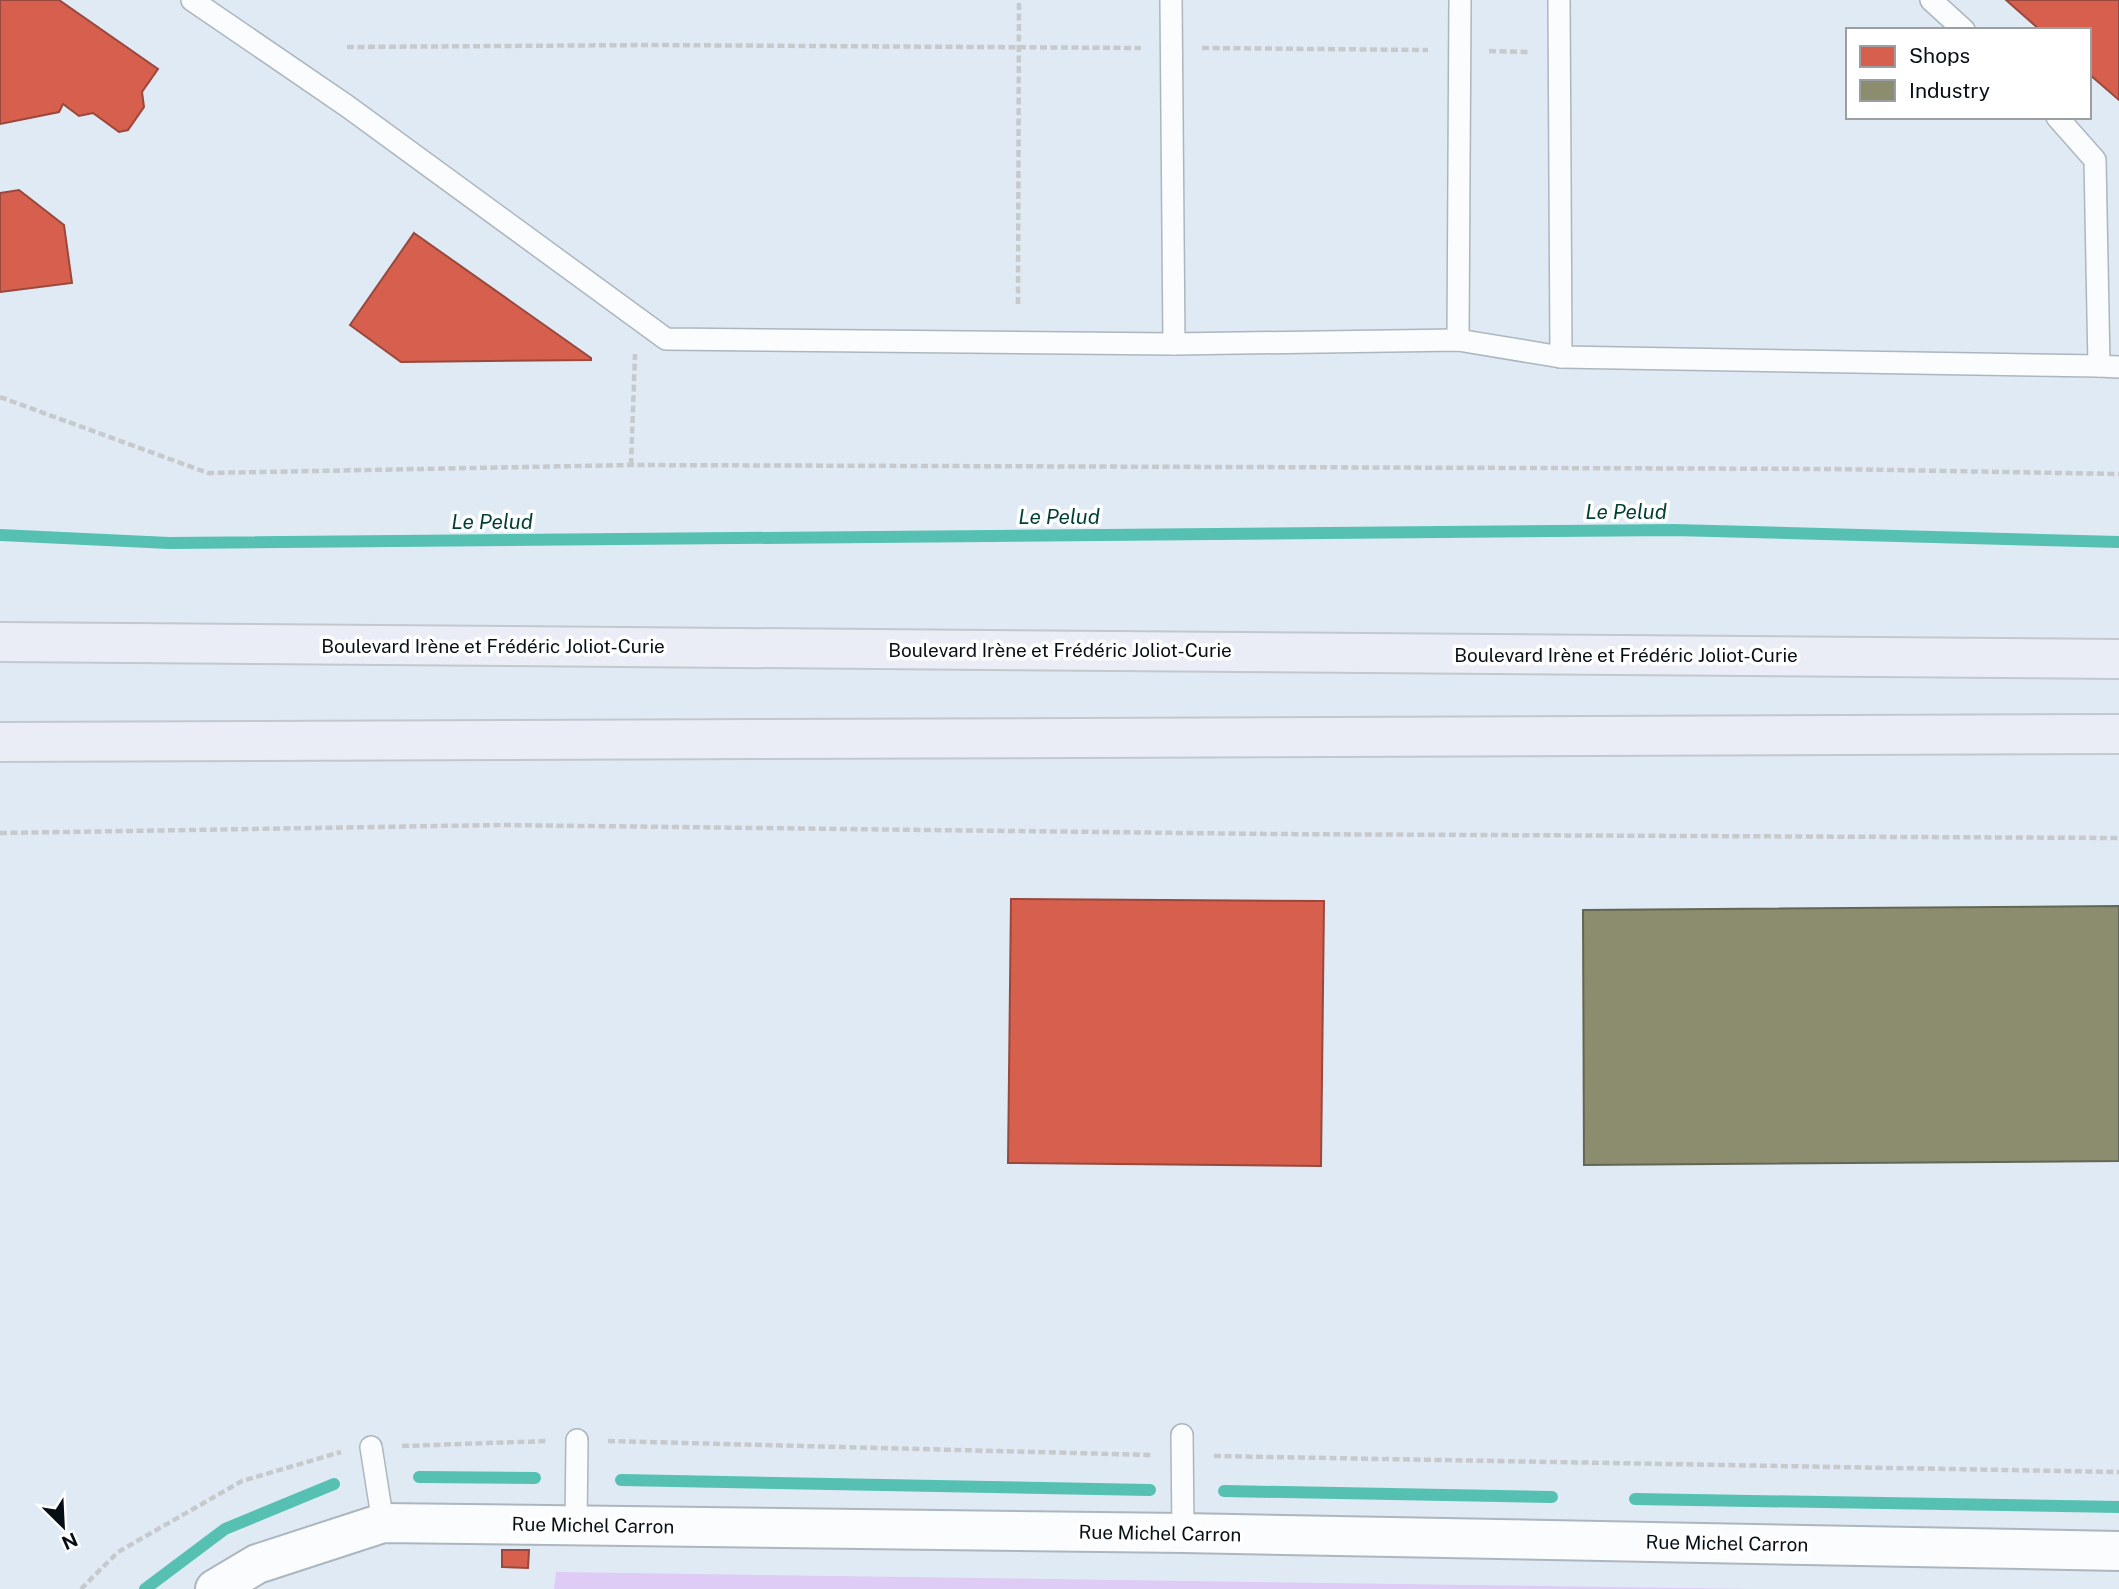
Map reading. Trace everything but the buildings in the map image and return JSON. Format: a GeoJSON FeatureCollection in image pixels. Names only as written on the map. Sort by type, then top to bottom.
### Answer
{"type":"FeatureCollection","features":[{"type":"Feature","properties":{"kind":"main road","name":"Boulevard Irène et Frédéric Joliot-Curie"},"geometry":{"type":"LineString","coordinates":[[0,642],[2119,659]]}},
{"type":"Feature","properties":{"kind":"main road"},"geometry":{"type":"LineString","coordinates":[[0,742],[2119,734]]}},
{"type":"Feature","properties":{"kind":"street","name":"Rue Michel Carron"},"geometry":{"type":"LineString","coordinates":[[215,1589],[257,1564],[383,1523],[1183,1533],[2119,1550]]}},
{"type":"Feature","properties":{"kind":"lane"},"geometry":{"type":"LineString","coordinates":[[192,0],[347,106],[666,339],[1174,344],[1458,340],[1561,357],[2109,366],[2095,160],[2059,119]]}},
{"type":"Feature","properties":{"kind":"lane"},"geometry":{"type":"LineString","coordinates":[[1171,0],[1174,344]]}},
{"type":"Feature","properties":{"kind":"lane"},"geometry":{"type":"LineString","coordinates":[[1458,340],[1460,0]]}},
{"type":"Feature","properties":{"kind":"lane"},"geometry":{"type":"LineString","coordinates":[[1559,0],[1561,357]]}},
{"type":"Feature","properties":{"kind":"lane"},"geometry":{"type":"LineString","coordinates":[[1931,0],[1962,28]]}},
{"type":"Feature","properties":{"kind":"lane"},"geometry":{"type":"LineString","coordinates":[[576,1524],[577,1440]]}},
{"type":"Feature","properties":{"kind":"lane"},"geometry":{"type":"LineString","coordinates":[[1182,1445],[1183,1533]]}},
{"type":"Feature","properties":{"kind":"lane"},"geometry":{"type":"LineString","coordinates":[[371,1447],[383,1523]]}},
{"type":"Feature","properties":{"kind":"path"},"geometry":{"type":"LineString","coordinates":[[1018,304],[1019,0]]}},
{"type":"Feature","properties":{"kind":"path"},"geometry":{"type":"LineString","coordinates":[[347,47],[652,45],[1460,50],[1559,53]]}},
{"type":"Feature","properties":{"kind":"path"},"geometry":{"type":"LineString","coordinates":[[631,465],[636,341],[653,329]]}},
{"type":"Feature","properties":{"kind":"path"},"geometry":{"type":"LineString","coordinates":[[0,397],[208,473],[631,465],[1834,469],[2119,474]]}},
{"type":"Feature","properties":{"kind":"path"},"geometry":{"type":"LineString","coordinates":[[0,833],[502,825],[1298,834],[2119,838]]}},
{"type":"Feature","properties":{"kind":"path"},"geometry":{"type":"LineString","coordinates":[[81,1589],[118,1552],[242,1481],[334,1453],[371,1447],[577,1440],[1182,1445],[2119,1472]]}},
{"type":"Feature","properties":{"kind":"shaded area"},"geometry":{"type":"Polygon","coordinates":[[[556,1572],[1753,1589],[554,1589],[556,1572]]]}},
{"type":"Feature","properties":{"kind":"waterway","name":"Le Pelud"},"geometry":{"type":"LineString","coordinates":[[0,535],[169,543],[1674,530],[2119,542]]}},
{"type":"Feature","properties":{"kind":"waterway"},"geometry":{"type":"LineString","coordinates":[[419,1477],[535,1478]]}},
{"type":"Feature","properties":{"kind":"waterway"},"geometry":{"type":"LineString","coordinates":[[621,1480],[1150,1490]]}},
{"type":"Feature","properties":{"kind":"waterway"},"geometry":{"type":"LineString","coordinates":[[145,1589],[225,1529],[334,1484]]}},
{"type":"Feature","properties":{"kind":"waterway"},"geometry":{"type":"LineString","coordinates":[[1224,1491],[1552,1497]]}},
{"type":"Feature","properties":{"kind":"waterway"},"geometry":{"type":"LineString","coordinates":[[1635,1499],[2119,1507]]}}]}
